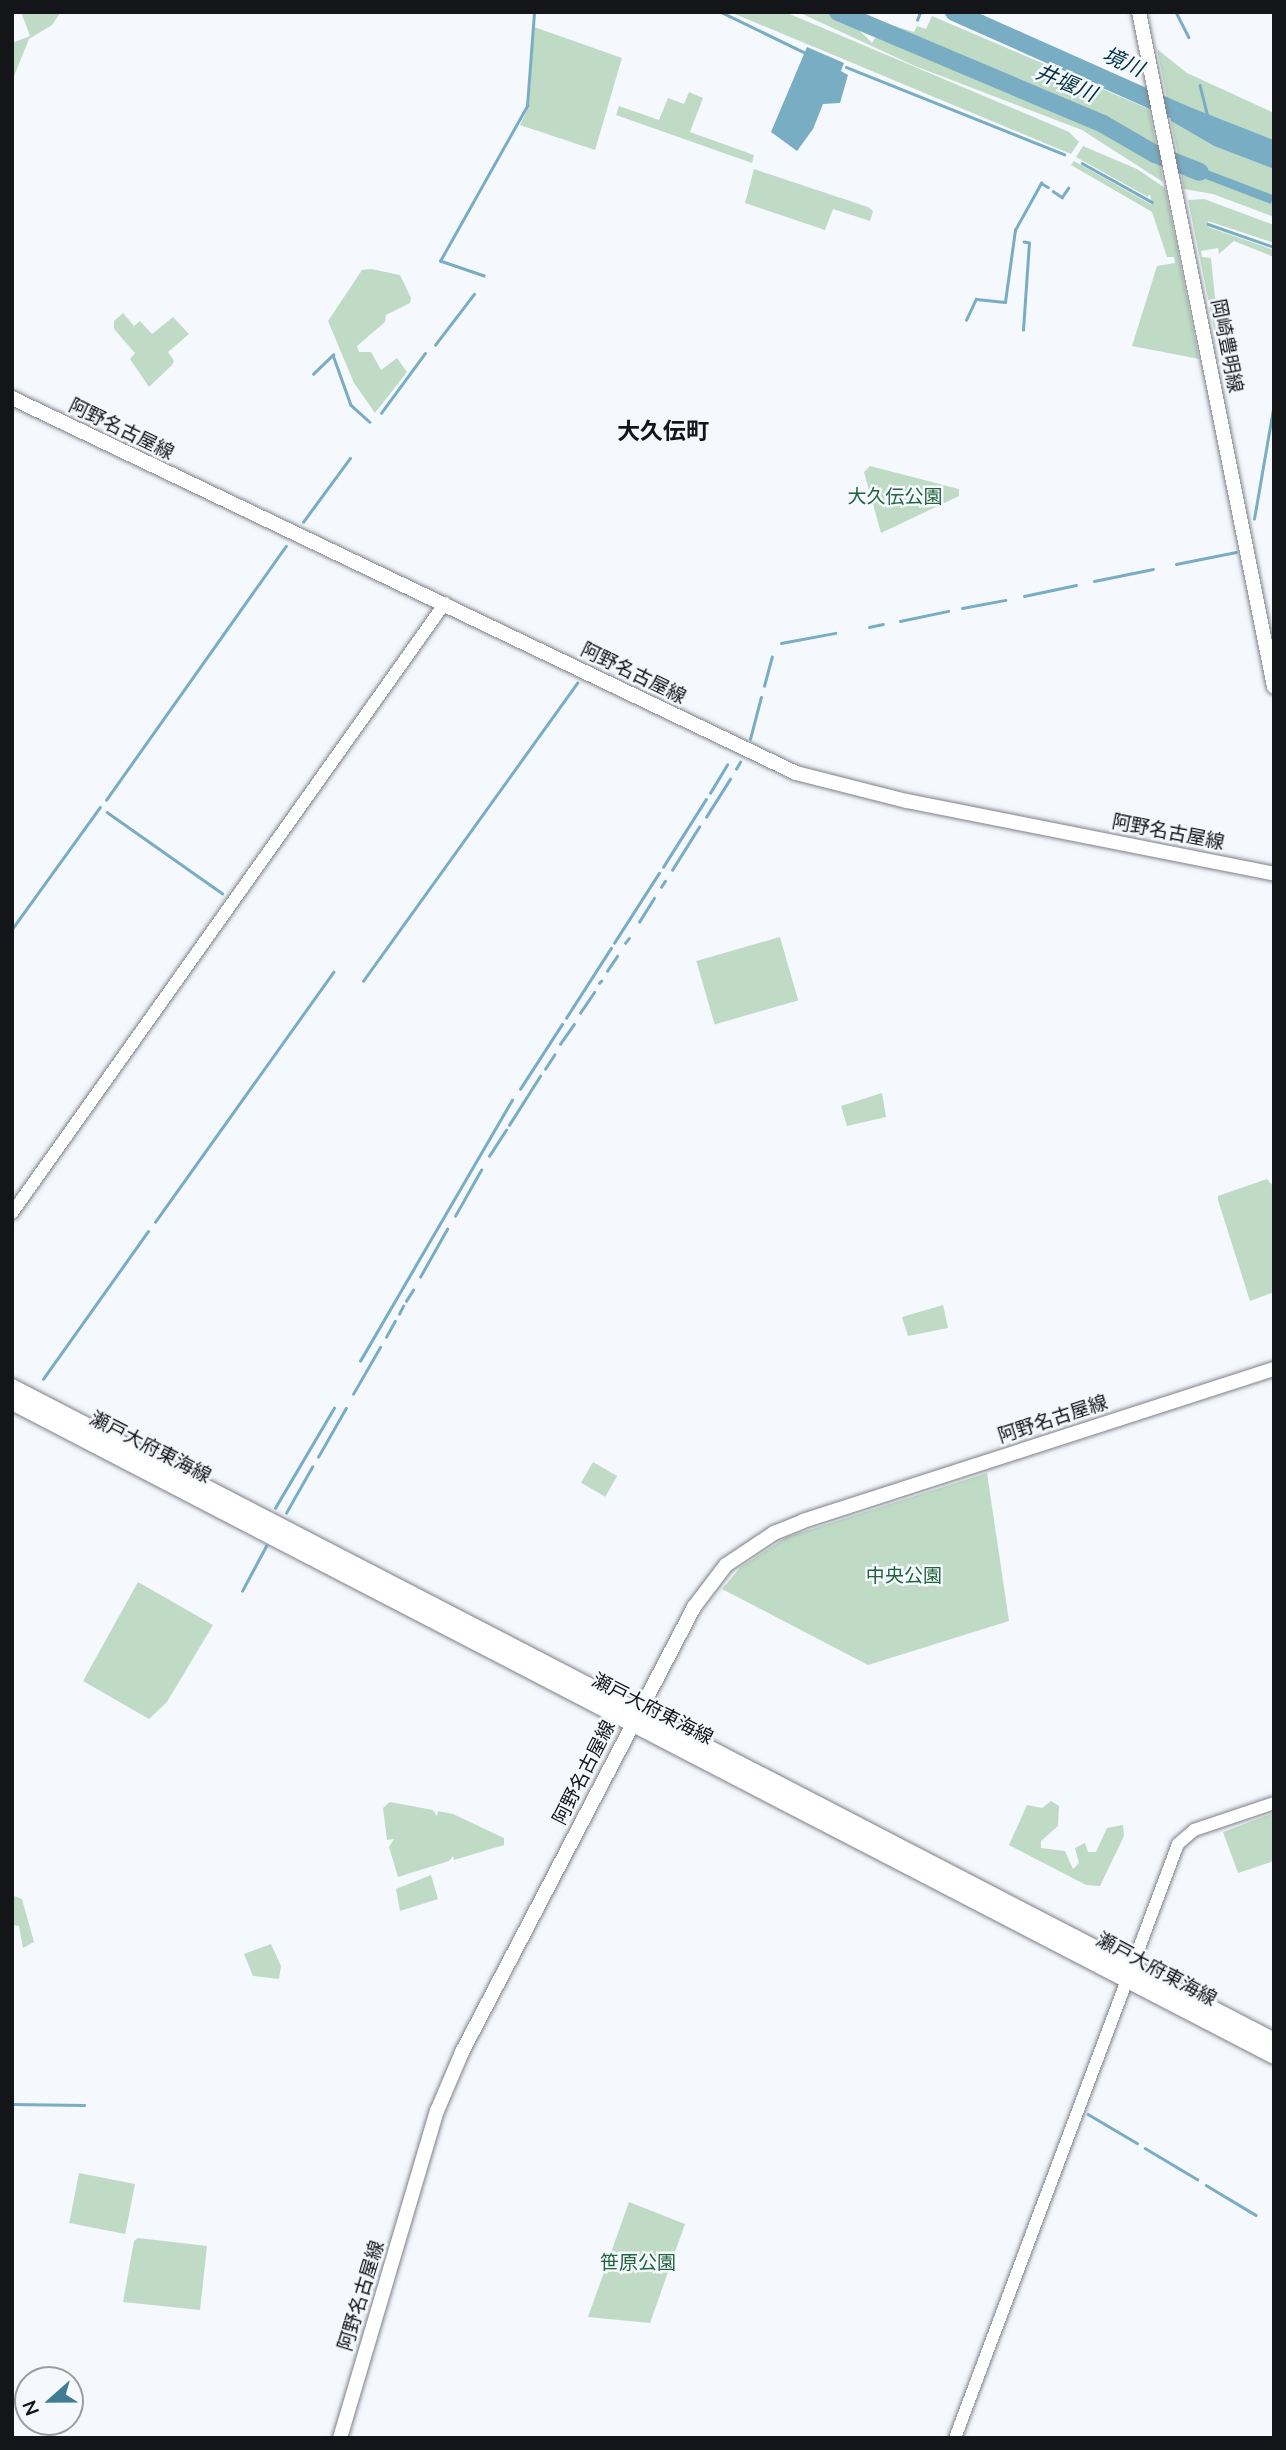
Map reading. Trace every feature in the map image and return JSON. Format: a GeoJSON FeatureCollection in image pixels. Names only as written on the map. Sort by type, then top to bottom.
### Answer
{"type":"FeatureCollection","features":[{"type":"Feature","properties":{"kind":"main road","name":"岡崎豊明線"},"geometry":{"type":"LineString","coordinates":[[1140,15],[1274,687]]}},
{"type":"Feature","properties":{"kind":"main road","name":"阿野名古屋線"},"geometry":{"type":"LineString","coordinates":[[12,398],[796,773],[907,801],[1274,874]]}},
{"type":"Feature","properties":{"kind":"main road","name":"阿野名古屋線"},"geometry":{"type":"LineString","coordinates":[[340,2438],[440,2103],[462,2052],[635,1717],[706,1588],[726,1565],[774,1533],[1274,1369]]}},
{"type":"Feature","properties":{"kind":"main road","name":"瀬戸大府東海線"},"geometry":{"type":"LineString","coordinates":[[12,1387],[635,1717],[1130,1974],[1274,2056]]}},
{"type":"Feature","properties":{"kind":"main road","name":"瀬戸大府東海線"},"geometry":{"type":"LineString","coordinates":[[12,1402],[635,1717]]}},
{"type":"Feature","properties":{"kind":"main road","name":"瀬戸大府東海線"},"geometry":{"type":"LineString","coordinates":[[1130,1974],[1274,2041]]}},
{"type":"Feature","properties":{"kind":"street"},"geometry":{"type":"LineString","coordinates":[[12,1213],[445,603]]}},
{"type":"Feature","properties":{"kind":"street"},"geometry":{"type":"LineString","coordinates":[[956,2438],[1185,1835],[1274,1803]]}},
{"type":"Feature","properties":{"kind":"green space"},"geometry":{"type":"Polygon","coordinates":[[[21,12],[61,12],[52,25],[29,39],[12,81],[12,43],[30,36],[21,12]]]}},
{"type":"Feature","properties":{"kind":"green space"},"geometry":{"type":"Polygon","coordinates":[[[730,12],[785,12],[1069,132],[1079,142],[1071,154],[730,12]]]}},
{"type":"Feature","properties":{"kind":"green space"},"geometry":{"type":"Polygon","coordinates":[[[798,12],[825,12],[856,27],[872,43],[875,38],[887,38],[1089,121],[1159,159],[1163,182],[1082,130],[915,66],[798,12]]]}},
{"type":"Feature","properties":{"kind":"green space"},"geometry":{"type":"Polygon","coordinates":[[[932,16],[1149,109],[1157,150],[1099,118],[890,32],[882,22],[914,32],[917,26],[926,29],[932,16]]]}},
{"type":"Feature","properties":{"kind":"green space"},"geometry":{"type":"Polygon","coordinates":[[[534,27],[622,58],[595,150],[520,125],[529,106],[534,27]]]}},
{"type":"Feature","properties":{"kind":"green space"},"geometry":{"type":"Polygon","coordinates":[[[1157,49],[1187,73],[1274,113],[1274,140],[1167,98],[1157,49]]]}},
{"type":"Feature","properties":{"kind":"green space"},"geometry":{"type":"Polygon","coordinates":[[[689,92],[703,98],[690,132],[754,155],[752,163],[616,115],[619,106],[659,120],[668,98],[684,104],[689,92]]]}},
{"type":"Feature","properties":{"kind":"green space"},"geometry":{"type":"Polygon","coordinates":[[[1171,121],[1214,146],[1274,169],[1274,196],[1179,159],[1171,121]]]}},
{"type":"Feature","properties":{"kind":"green space"},"geometry":{"type":"Polygon","coordinates":[[[1083,146],[1137,169],[1165,188],[1199,359],[1132,346],[1157,266],[1175,263],[1174,257],[1167,257],[1152,212],[1071,165],[1074,161],[1152,205],[1150,194],[1148,197],[1076,157],[1083,146]]]}},
{"type":"Feature","properties":{"kind":"green space"},"geometry":{"type":"Polygon","coordinates":[[[1180,168],[1274,204],[1274,217],[1213,194],[1184,189],[1180,168]]]}},
{"type":"Feature","properties":{"kind":"green space"},"geometry":{"type":"Polygon","coordinates":[[[754,169],[868,207],[873,211],[870,221],[833,209],[825,230],[745,203],[754,169]]]}},
{"type":"Feature","properties":{"kind":"green space"},"geometry":{"type":"Polygon","coordinates":[[[1204,199],[1274,225],[1274,243],[1208,221],[1208,227],[1274,250],[1274,257],[1234,241],[1219,254],[1218,248],[1201,251],[1202,257],[1211,258],[1222,367],[1188,200],[1204,199]]]}},
{"type":"Feature","properties":{"kind":"green space"},"geometry":{"type":"Polygon","coordinates":[[[371,269],[400,275],[411,298],[410,303],[386,315],[385,322],[357,346],[359,352],[371,352],[381,370],[397,358],[407,372],[375,413],[354,383],[328,321],[362,270],[371,269]]]}},
{"type":"Feature","properties":{"kind":"green space"},"geometry":{"type":"Polygon","coordinates":[[[123,313],[134,326],[140,321],[152,334],[173,317],[189,334],[168,352],[174,361],[172,365],[149,387],[130,359],[135,353],[114,329],[114,321],[123,313]]]}},
{"type":"Feature","properties":{"kind":"green space","name":"大久伝公園"},"geometry":{"type":"Polygon","coordinates":[[[870,466],[959,489],[959,496],[881,533],[864,472],[870,466]]]}},
{"type":"Feature","properties":{"kind":"green space"},"geometry":{"type":"Polygon","coordinates":[[[780,937],[798,1000],[715,1024],[696,961],[780,937]]]}},
{"type":"Feature","properties":{"kind":"green space"},"geometry":{"type":"Polygon","coordinates":[[[882,1093],[886,1117],[847,1126],[841,1106],[882,1093]]]}},
{"type":"Feature","properties":{"kind":"green space"},"geometry":{"type":"Polygon","coordinates":[[[1267,1179],[1274,1187],[1274,1292],[1250,1301],[1218,1196],[1267,1179]]]}},
{"type":"Feature","properties":{"kind":"green space"},"geometry":{"type":"Polygon","coordinates":[[[943,1305],[948,1328],[908,1336],[902,1317],[943,1305]]]}},
{"type":"Feature","properties":{"kind":"green space"},"geometry":{"type":"Polygon","coordinates":[[[593,1462],[617,1476],[605,1497],[581,1483],[593,1462]]]}},
{"type":"Feature","properties":{"kind":"green space","name":"中央公園"},"geometry":{"type":"Polygon","coordinates":[[[987,1473],[1009,1621],[868,1665],[722,1589],[741,1567],[787,1537],[987,1473]]]}},
{"type":"Feature","properties":{"kind":"green space"},"geometry":{"type":"Polygon","coordinates":[[[138,1582],[213,1625],[167,1702],[149,1719],[83,1681],[138,1582]]]}},
{"type":"Feature","properties":{"kind":"green space"},"geometry":{"type":"Polygon","coordinates":[[[1051,1801],[1059,1806],[1058,1826],[1041,1841],[1041,1848],[1065,1851],[1073,1869],[1079,1863],[1075,1848],[1085,1843],[1088,1852],[1096,1852],[1107,1828],[1123,1825],[1124,1836],[1100,1886],[1086,1885],[1009,1845],[1027,1805],[1042,1808],[1051,1801]]]}},
{"type":"Feature","properties":{"kind":"green space"},"geometry":{"type":"Polygon","coordinates":[[[390,1802],[433,1810],[437,1816],[438,1811],[453,1814],[504,1838],[504,1845],[454,1860],[453,1856],[449,1861],[398,1877],[389,1847],[394,1839],[387,1840],[383,1808],[390,1802]]]}},
{"type":"Feature","properties":{"kind":"green space"},"geometry":{"type":"Polygon","coordinates":[[[1274,1813],[1274,1861],[1238,1873],[1223,1832],[1274,1813]]]}},
{"type":"Feature","properties":{"kind":"green space"},"geometry":{"type":"Polygon","coordinates":[[[431,1875],[438,1899],[400,1911],[396,1889],[431,1875]]]}},
{"type":"Feature","properties":{"kind":"green space"},"geometry":{"type":"Polygon","coordinates":[[[14,1896],[22,1899],[34,1942],[23,1948],[19,1926],[12,1925],[14,1896]]]}},
{"type":"Feature","properties":{"kind":"green space"},"geometry":{"type":"Polygon","coordinates":[[[271,1944],[281,1966],[279,1979],[253,1976],[244,1954],[271,1944]]]}},
{"type":"Feature","properties":{"kind":"green space"},"geometry":{"type":"Polygon","coordinates":[[[79,2173],[135,2184],[125,2234],[69,2223],[79,2173]]]}},
{"type":"Feature","properties":{"kind":"green space","name":"笹原公園"},"geometry":{"type":"Polygon","coordinates":[[[629,2202],[685,2224],[650,2323],[588,2317],[629,2202]]]}},
{"type":"Feature","properties":{"kind":"green space"},"geometry":{"type":"Polygon","coordinates":[[[138,2238],[207,2246],[200,2310],[123,2302],[134,2241],[138,2238]]]}},
{"type":"Feature","properties":{"kind":"water"},"geometry":{"type":"Polygon","coordinates":[[[807,47],[844,63],[841,71],[848,75],[840,103],[823,104],[813,129],[797,151],[771,132],[807,47]]]}},
{"type":"Feature","properties":{"kind":"water"},"geometry":{"type":"Polygon","coordinates":[[[1167,98],[1274,140],[1274,169],[1214,146],[1171,121],[1167,98]]]}},
{"type":"Feature","properties":{"kind":"water"},"geometry":{"type":"Polygon","coordinates":[[[1179,159],[1274,195],[1271,204],[1176,167],[1179,159]]]}},
{"type":"Feature","properties":{"kind":"waterway"},"geometry":{"type":"LineString","coordinates":[[484,276],[440,261],[527,106],[534,12]]}},
{"type":"Feature","properties":{"kind":"waterway"},"geometry":{"type":"LineString","coordinates":[[721,12],[806,53]]}},
{"type":"Feature","properties":{"kind":"waterway","name":"井堰川"},"geometry":{"type":"LineString","coordinates":[[838,12],[1103,124],[1155,154],[1200,172]]}},
{"type":"Feature","properties":{"kind":"waterway"},"geometry":{"type":"LineString","coordinates":[[917,20],[920,12]]}},
{"type":"Feature","properties":{"kind":"waterway","name":"境川"},"geometry":{"type":"LineString","coordinates":[[954,12],[1188,116]]}},
{"type":"Feature","properties":{"kind":"waterway"},"geometry":{"type":"LineString","coordinates":[[1176,12],[1189,37]]}},
{"type":"Feature","properties":{"kind":"waterway"},"geometry":{"type":"LineString","coordinates":[[846,67],[1064,154]]}},
{"type":"Feature","properties":{"kind":"waterway"},"geometry":{"type":"LineString","coordinates":[[1200,85],[1208,116]]}},
{"type":"Feature","properties":{"kind":"waterway"},"geometry":{"type":"LineString","coordinates":[[1082,163],[1152,202]]}},
{"type":"Feature","properties":{"kind":"waterway"},"geometry":{"type":"LineString","coordinates":[[966,320],[976,299],[1005,302],[1015,230],[1041,183],[1048,187]]}},
{"type":"Feature","properties":{"kind":"waterway"},"geometry":{"type":"LineString","coordinates":[[1053,191],[1062,197],[1068,188]]}},
{"type":"Feature","properties":{"kind":"waterway"},"geometry":{"type":"LineString","coordinates":[[1208,224],[1274,247]]}},
{"type":"Feature","properties":{"kind":"waterway"},"geometry":{"type":"LineString","coordinates":[[1023,330],[1029,243],[1024,242]]}},
{"type":"Feature","properties":{"kind":"waterway"},"geometry":{"type":"LineString","coordinates":[[435,345],[474,294]]}},
{"type":"Feature","properties":{"kind":"waterway"},"geometry":{"type":"LineString","coordinates":[[381,413],[425,353]]}},
{"type":"Feature","properties":{"kind":"waterway"},"geometry":{"type":"LineString","coordinates":[[313,374],[333,355],[351,405],[370,422]]}},
{"type":"Feature","properties":{"kind":"waterway"},"geometry":{"type":"LineString","coordinates":[[1254,519],[1274,403]]}},
{"type":"Feature","properties":{"kind":"waterway"},"geometry":{"type":"LineString","coordinates":[[303,522],[350,458]]}},
{"type":"Feature","properties":{"kind":"waterway"},"geometry":{"type":"LineString","coordinates":[[106,800],[286,546]]}},
{"type":"Feature","properties":{"kind":"waterway"},"geometry":{"type":"LineString","coordinates":[[1176,564],[1236,552]]}},
{"type":"Feature","properties":{"kind":"waterway"},"geometry":{"type":"LineString","coordinates":[[1094,581],[1153,569]]}},
{"type":"Feature","properties":{"kind":"waterway"},"geometry":{"type":"LineString","coordinates":[[1024,596],[1076,585]]}},
{"type":"Feature","properties":{"kind":"waterway"},"geometry":{"type":"LineString","coordinates":[[962,608],[1005,600]]}},
{"type":"Feature","properties":{"kind":"waterway"},"geometry":{"type":"LineString","coordinates":[[900,621],[948,611]]}},
{"type":"Feature","properties":{"kind":"waterway"},"geometry":{"type":"LineString","coordinates":[[869,627],[883,624]]}},
{"type":"Feature","properties":{"kind":"waterway"},"geometry":{"type":"LineString","coordinates":[[781,643],[835,633]]}},
{"type":"Feature","properties":{"kind":"waterway"},"geometry":{"type":"LineString","coordinates":[[764,686],[772,657]]}},
{"type":"Feature","properties":{"kind":"waterway"},"geometry":{"type":"LineString","coordinates":[[363,981],[577,683]]}},
{"type":"Feature","properties":{"kind":"waterway"},"geometry":{"type":"LineString","coordinates":[[750,739],[761,697]]}},
{"type":"Feature","properties":{"kind":"waterway"},"geometry":{"type":"LineString","coordinates":[[736,769],[740,762]]}},
{"type":"Feature","properties":{"kind":"waterway"},"geometry":{"type":"LineString","coordinates":[[710,793],[727,765]]}},
{"type":"Feature","properties":{"kind":"waterway"},"geometry":{"type":"LineString","coordinates":[[706,817],[730,779]]}},
{"type":"Feature","properties":{"kind":"waterway"},"geometry":{"type":"LineString","coordinates":[[663,867],[706,799]]}},
{"type":"Feature","properties":{"kind":"waterway"},"geometry":{"type":"LineString","coordinates":[[12,929],[100,807]]}},
{"type":"Feature","properties":{"kind":"waterway"},"geometry":{"type":"LineString","coordinates":[[107,812],[222,893]]}},
{"type":"Feature","properties":{"kind":"waterway"},"geometry":{"type":"LineString","coordinates":[[672,870],[699,827]]}},
{"type":"Feature","properties":{"kind":"waterway"},"geometry":{"type":"LineString","coordinates":[[614,943],[659,873]]}},
{"type":"Feature","properties":{"kind":"waterway"},"geometry":{"type":"LineString","coordinates":[[661,887],[665,881]]}},
{"type":"Feature","properties":{"kind":"waterway"},"geometry":{"type":"LineString","coordinates":[[639,922],[654,898]]}},
{"type":"Feature","properties":{"kind":"waterway"},"geometry":{"type":"LineString","coordinates":[[625,943],[629,938]]}},
{"type":"Feature","properties":{"kind":"waterway"},"geometry":{"type":"LineString","coordinates":[[566,1018],[611,948]]}},
{"type":"Feature","properties":{"kind":"waterway"},"geometry":{"type":"LineString","coordinates":[[607,971],[617,956]]}},
{"type":"Feature","properties":{"kind":"waterway"},"geometry":{"type":"LineString","coordinates":[[155,1222],[333,972]]}},
{"type":"Feature","properties":{"kind":"waterway"},"geometry":{"type":"LineString","coordinates":[[580,1013],[594,992]]}},
{"type":"Feature","properties":{"kind":"waterway"},"geometry":{"type":"LineString","coordinates":[[520,1089],[562,1024]]}},
{"type":"Feature","properties":{"kind":"waterway"},"geometry":{"type":"LineString","coordinates":[[560,1044],[574,1024]]}},
{"type":"Feature","properties":{"kind":"waterway"},"geometry":{"type":"LineString","coordinates":[[545,1069],[554,1055]]}},
{"type":"Feature","properties":{"kind":"waterway"},"geometry":{"type":"LineString","coordinates":[[509,1125],[540,1076]]}},
{"type":"Feature","properties":{"kind":"waterway"},"geometry":{"type":"LineString","coordinates":[[360,1361],[512,1100]]}},
{"type":"Feature","properties":{"kind":"waterway"},"geometry":{"type":"LineString","coordinates":[[489,1156],[506,1130]]}},
{"type":"Feature","properties":{"kind":"waterway"},"geometry":{"type":"LineString","coordinates":[[455,1216],[481,1170]]}},
{"type":"Feature","properties":{"kind":"waterway"},"geometry":{"type":"LineString","coordinates":[[420,1277],[447,1229]]}},
{"type":"Feature","properties":{"kind":"waterway"},"geometry":{"type":"LineString","coordinates":[[43,1379],[148,1231]]}},
{"type":"Feature","properties":{"kind":"waterway"},"geometry":{"type":"LineString","coordinates":[[406,1301],[413,1290]]}},
{"type":"Feature","properties":{"kind":"waterway"},"geometry":{"type":"LineString","coordinates":[[399,1314],[403,1306]]}},
{"type":"Feature","properties":{"kind":"waterway"},"geometry":{"type":"LineString","coordinates":[[386,1337],[395,1321]]}},
{"type":"Feature","properties":{"kind":"waterway"},"geometry":{"type":"LineString","coordinates":[[353,1394],[380,1347]]}},
{"type":"Feature","properties":{"kind":"waterway"},"geometry":{"type":"LineString","coordinates":[[275,1508],[334,1408]]}},
{"type":"Feature","properties":{"kind":"waterway"},"geometry":{"type":"LineString","coordinates":[[318,1457],[346,1408]]}},
{"type":"Feature","properties":{"kind":"waterway"},"geometry":{"type":"LineString","coordinates":[[286,1513],[312,1467]]}},
{"type":"Feature","properties":{"kind":"waterway"},"geometry":{"type":"LineString","coordinates":[[242,1591],[266,1546]]}},
{"type":"Feature","properties":{"kind":"waterway"},"geometry":{"type":"LineString","coordinates":[[12,2104],[84,2105]]}},
{"type":"Feature","properties":{"kind":"waterway"},"geometry":{"type":"LineString","coordinates":[[1088,2114],[1137,2143]]}},
{"type":"Feature","properties":{"kind":"waterway"},"geometry":{"type":"LineString","coordinates":[[1145,2148],[1197,2179]]}},
{"type":"Feature","properties":{"kind":"waterway"},"geometry":{"type":"LineString","coordinates":[[1206,2185],[1256,2215]]}},
{"type":"Feature","properties":{"kind":"district","name":"大久伝町"},"geometry":{"type":"Point","coordinates":[663,432]}}]}
